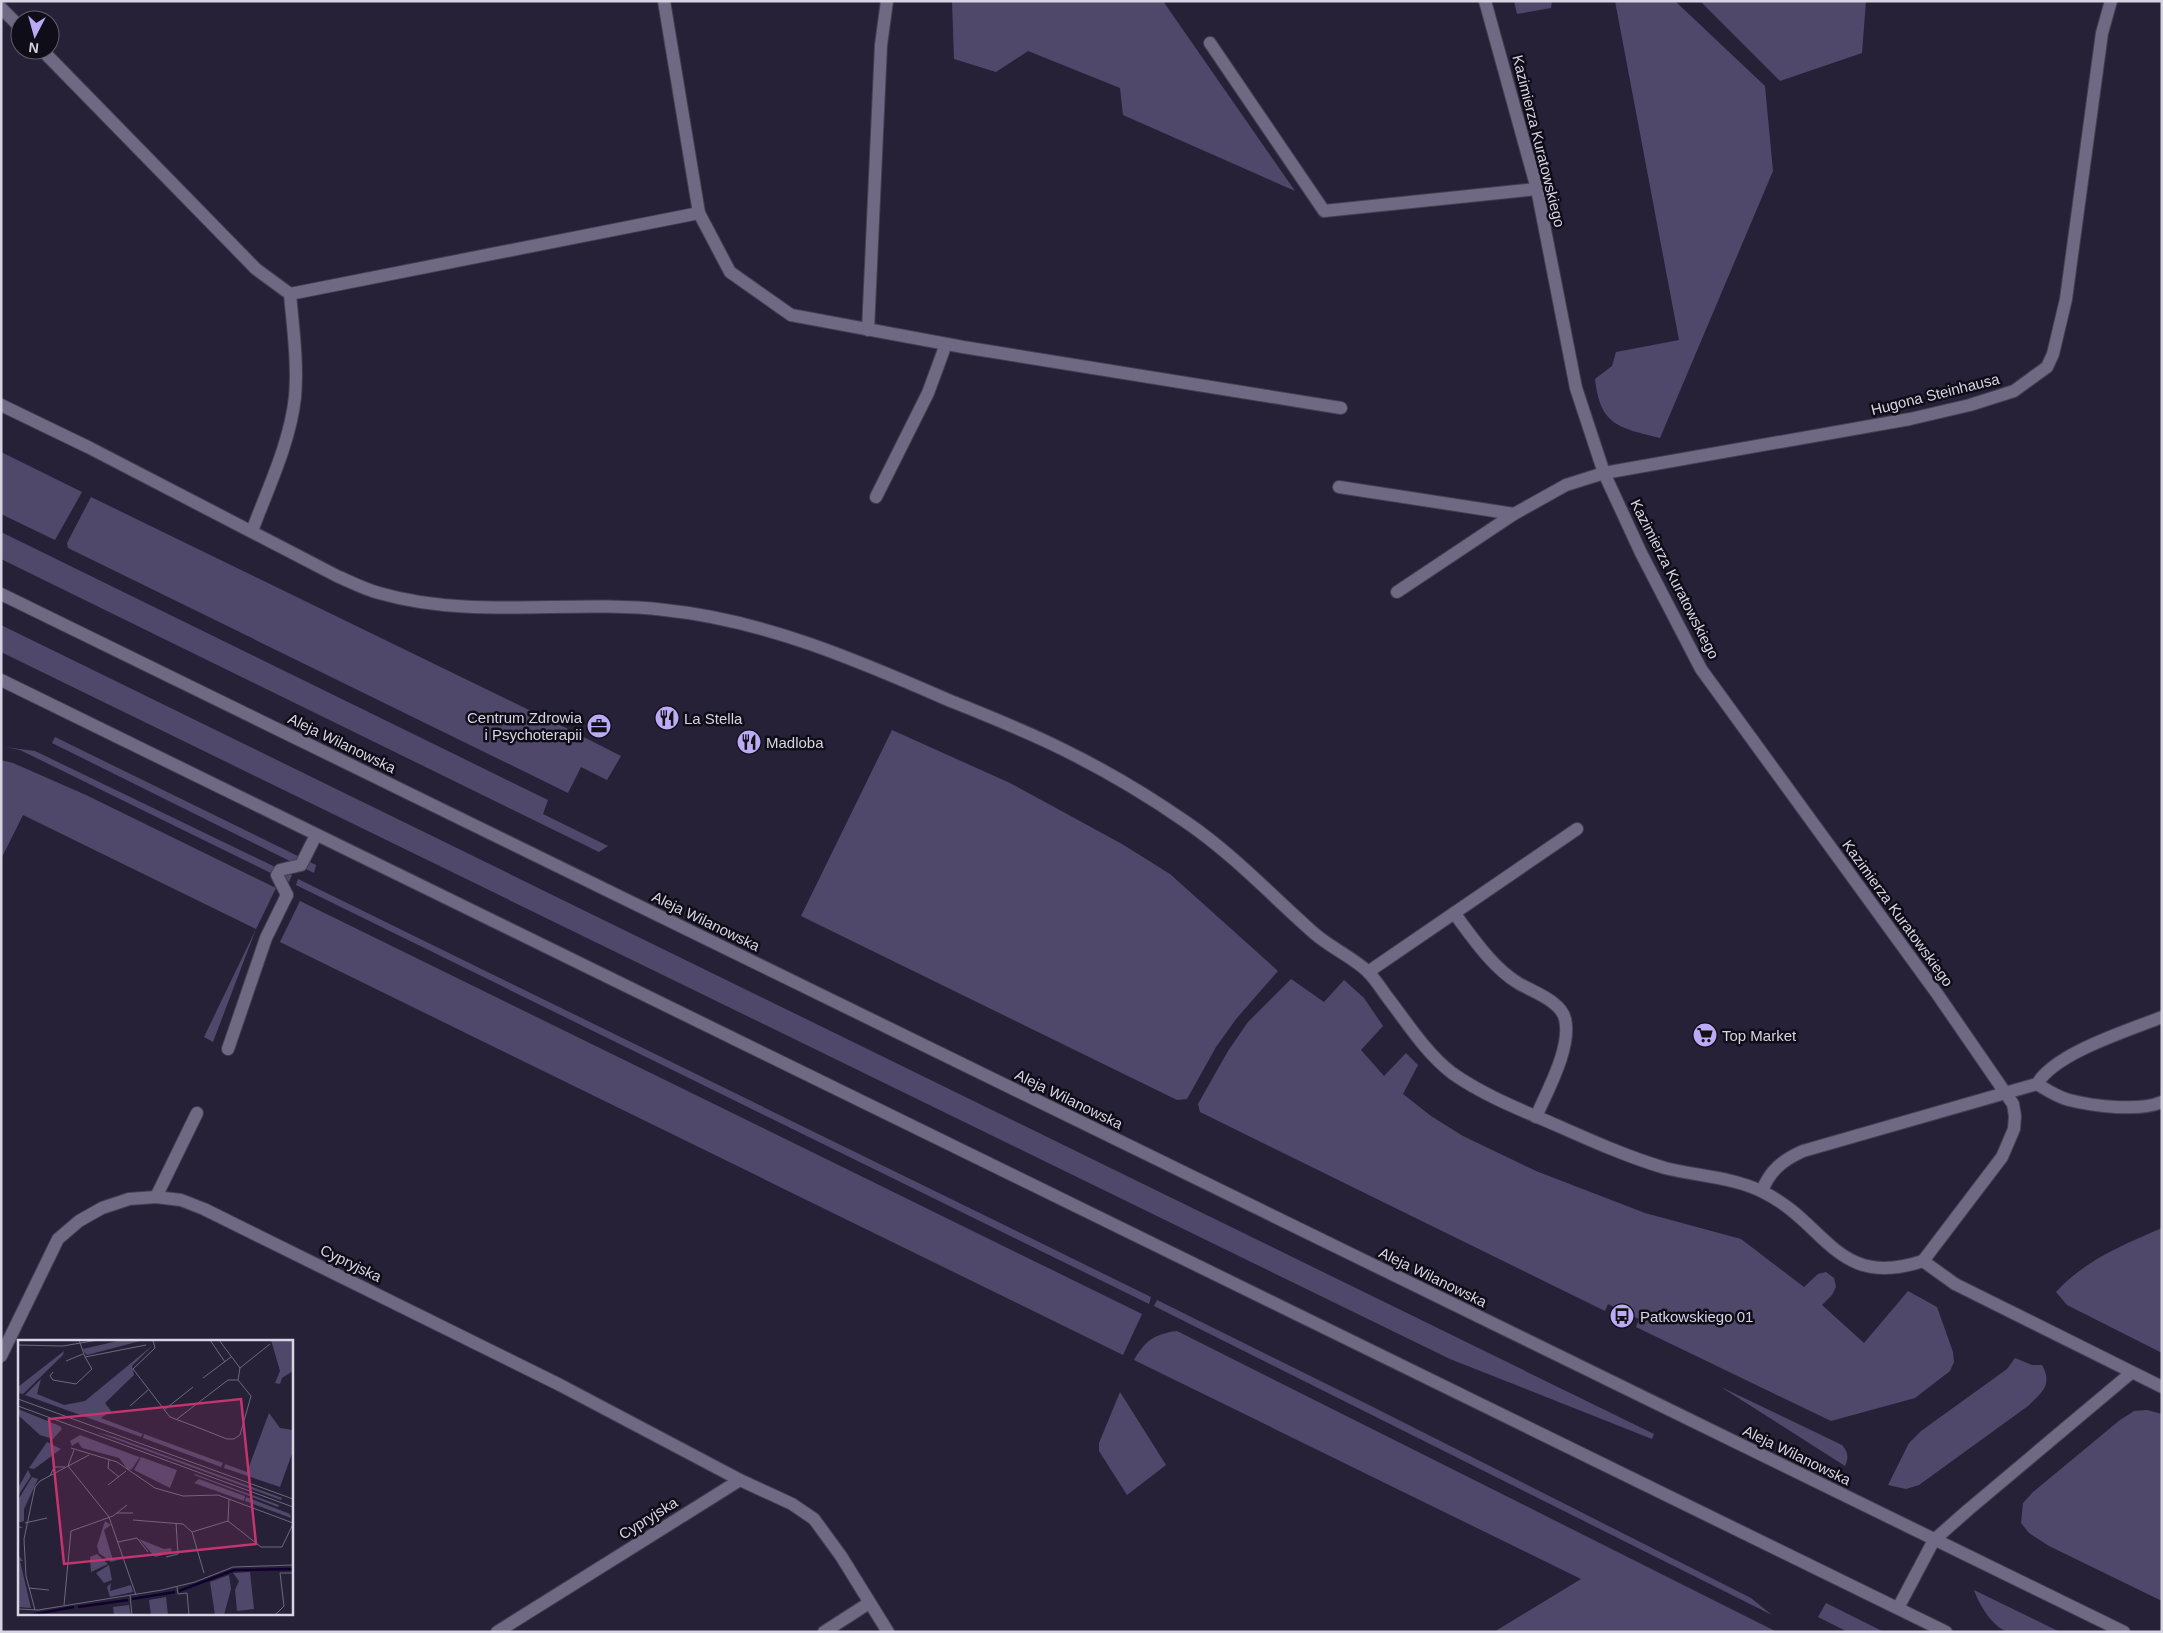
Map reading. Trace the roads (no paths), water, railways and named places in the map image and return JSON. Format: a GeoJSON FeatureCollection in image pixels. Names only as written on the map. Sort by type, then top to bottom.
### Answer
{"type":"FeatureCollection","features":[{"type":"Feature","properties":{"kind":"street"},"geometry":{"type":"LineString","coordinates":[[664,1],[699,213],[730,272],[790,315],[946,344],[1341,408]]}},
{"type":"Feature","properties":{"kind":"street"},"geometry":{"type":"LineString","coordinates":[[868,330],[878,94],[887,1]]}},
{"type":"Feature","properties":{"kind":"street","name":"Kazimierza Kuratowskiego"},"geometry":{"type":"LineString","coordinates":[[1485,1],[1537,189],[1576,388],[1604,473],[1641,553],[1701,669],[2007,1092],[2013,1104],[2015,1116],[2014,1129],[2002,1157],[1923,1261]]}},
{"type":"Feature","properties":{"kind":"street","name":"Hugona Steinhausa"},"geometry":{"type":"LineString","coordinates":[[1397,592],[1514,514],[1566,486],[1604,473],[1928,415],[1970,405],[2014,391],[2047,367],[2066,299],[2102,33],[2111,1]]}},
{"type":"Feature","properties":{"kind":"street"},"geometry":{"type":"LineString","coordinates":[[1,8],[10,17]]}},
{"type":"Feature","properties":{"kind":"street"},"geometry":{"type":"LineString","coordinates":[[1210,43],[1324,211],[1537,189]]}},
{"type":"Feature","properties":{"kind":"street"},"geometry":{"type":"LineString","coordinates":[[52,60],[256,269],[290,294],[699,213]]}},
{"type":"Feature","properties":{"kind":"street"},"geometry":{"type":"LineString","coordinates":[[252,531],[277,466],[294,399],[294,348],[290,294]]}},
{"type":"Feature","properties":{"kind":"street"},"geometry":{"type":"LineString","coordinates":[[876,497],[928,393],[946,344]]}},
{"type":"Feature","properties":{"kind":"street"},"geometry":{"type":"LineString","coordinates":[[1,405],[374,592],[409,601],[473,607],[632,607],[670,610],[756,627],[883,672],[1059,747],[1110,774],[1186,822],[1239,862],[1320,938],[1368,972],[1434,1058],[1454,1074],[1474,1086],[1536,1117],[1642,1161],[1762,1191],[1795,1213],[1850,1261],[1867,1267],[1885,1269],[1902,1268],[1923,1261],[1955,1284],[2162,1387]]}},
{"type":"Feature","properties":{"kind":"street"},"geometry":{"type":"LineString","coordinates":[[1339,487],[1514,514]]}},
{"type":"Feature","properties":{"kind":"street","name":"Aleja Wilanowska"},"geometry":{"type":"LineString","coordinates":[[1,594],[2124,1632]]}},
{"type":"Feature","properties":{"kind":"street"},"geometry":{"type":"LineString","coordinates":[[1,680],[1946,1632]]}},
{"type":"Feature","properties":{"kind":"street"},"geometry":{"type":"LineString","coordinates":[[1368,972],[1578,829]]}},
{"type":"Feature","properties":{"kind":"street"},"geometry":{"type":"LineString","coordinates":[[228,1049],[266,938],[288,895],[277,875],[280,870],[301,865],[316,835]]}},
{"type":"Feature","properties":{"kind":"street"},"geometry":{"type":"LineString","coordinates":[[1454,913],[1494,963],[1516,982],[1560,1008],[1565,1016],[1566,1039],[1562,1054],[1536,1117]]}},
{"type":"Feature","properties":{"kind":"street"},"geometry":{"type":"LineString","coordinates":[[2037,1084],[2042,1074],[2061,1060],[2162,1016]]}},
{"type":"Feature","properties":{"kind":"street"},"geometry":{"type":"LineString","coordinates":[[1762,1191],[1767,1180],[1782,1162],[1803,1151],[2037,1084],[2058,1096],[2125,1108],[2153,1106],[2162,1102]]}},
{"type":"Feature","properties":{"kind":"street"},"geometry":{"type":"LineString","coordinates":[[156,1197],[196,1113]]}},
{"type":"Feature","properties":{"kind":"street","name":"Cypryjska"},"geometry":{"type":"LineString","coordinates":[[1,1356],[58,1239],[79,1221],[102,1208],[129,1199],[156,1197],[181,1200],[204,1208],[560,1385],[740,1480],[792,1504],[814,1519],[841,1556],[888,1632]]}},
{"type":"Feature","properties":{"kind":"street"},"geometry":{"type":"LineString","coordinates":[[1898,1608],[1934,1540],[2131,1373]]}},
{"type":"Feature","properties":{"kind":"street","name":"Cypryjska"},"geometry":{"type":"LineString","coordinates":[[497,1632],[740,1480]]}},
{"type":"Feature","properties":{"kind":"street"},"geometry":{"type":"LineString","coordinates":[[824,1632],[869,1603]]}},
{"type":"Feature","properties":{"kind":"place","name":"La Stella"},"geometry":{"type":"Point","coordinates":[667,718]}},
{"type":"Feature","properties":{"kind":"place","name":"Centrum Zdrowia i Psychoterapii"},"geometry":{"type":"Point","coordinates":[599,726]}},
{"type":"Feature","properties":{"kind":"place","name":"Madloba"},"geometry":{"type":"Point","coordinates":[749,742]}},
{"type":"Feature","properties":{"kind":"place","name":"Top Market"},"geometry":{"type":"Point","coordinates":[1705,1035]}},
{"type":"Feature","properties":{"kind":"place","name":"Patkowskiego 01"},"geometry":{"type":"Point","coordinates":[1622,1316]}}]}
